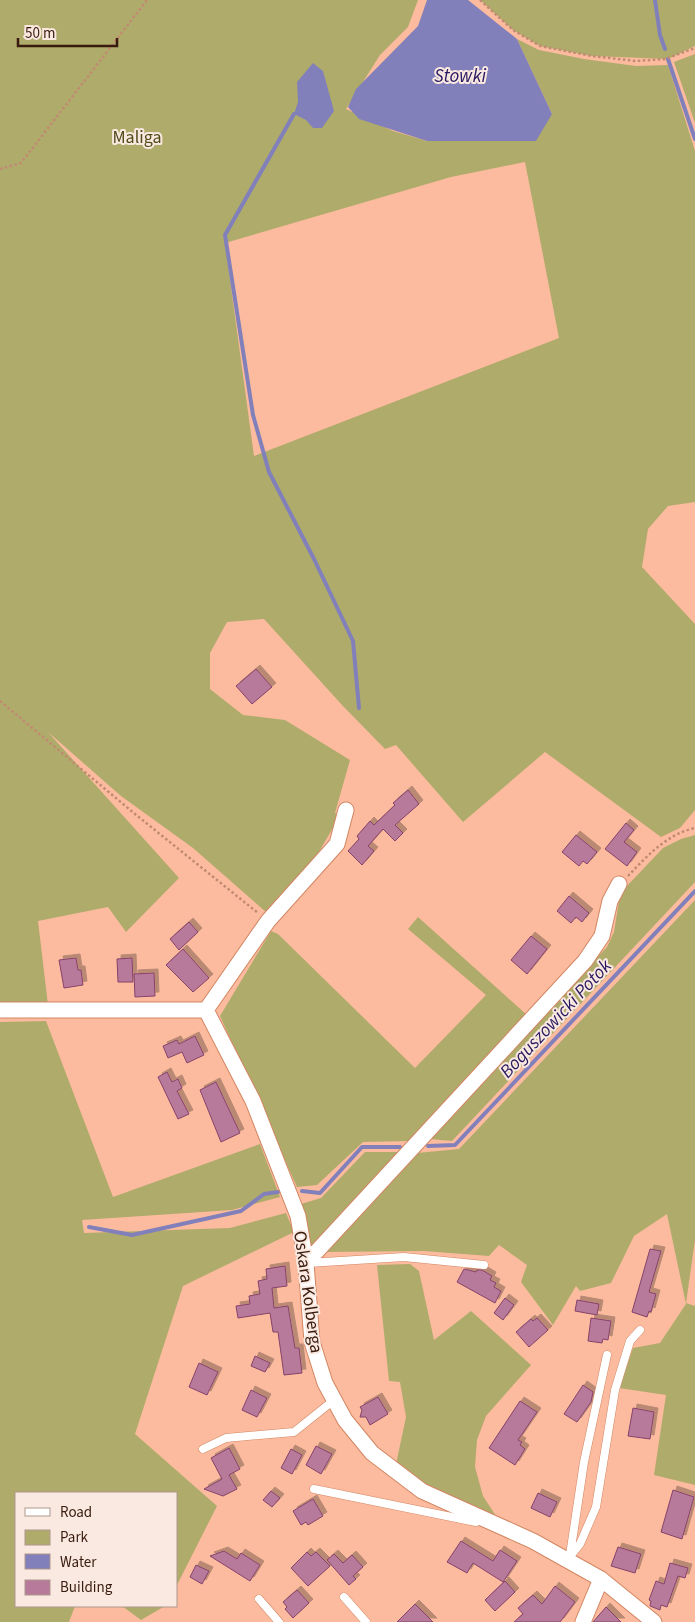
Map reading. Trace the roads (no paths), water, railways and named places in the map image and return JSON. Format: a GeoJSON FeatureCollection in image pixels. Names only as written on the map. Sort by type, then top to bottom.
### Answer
{"type":"FeatureCollection","features":[{"type":"Feature","properties":{"kind":"street"},"geometry":{"type":"LineString","coordinates":[[0,1010],[206,1010],[268,921],[337,844],[346,810]]}},
{"type":"Feature","properties":{"kind":"street"},"geometry":{"type":"LineString","coordinates":[[306,1263],[586,961],[602,936],[610,902],[620,884]]}},
{"type":"Feature","properties":{"kind":"street","name":"Oskara Kolberga"},"geometry":{"type":"LineString","coordinates":[[206,1010],[257,1110],[298,1216],[306,1263],[312,1342],[325,1383],[345,1420],[372,1453],[414,1486],[568,1557],[601,1579],[654,1622]]}},
{"type":"Feature","properties":{"kind":"street"},"geometry":{"type":"LineString","coordinates":[[583,1622],[601,1579]]}},
{"type":"Feature","properties":{"kind":"lane"},"geometry":{"type":"LineString","coordinates":[[306,1263],[404,1258],[484,1265]]}},
{"type":"Feature","properties":{"kind":"lane"},"geometry":{"type":"LineString","coordinates":[[568,1557],[580,1544],[596,1507],[615,1390],[630,1341],[640,1330]]}},
{"type":"Feature","properties":{"kind":"lane"},"geometry":{"type":"LineString","coordinates":[[568,1557],[584,1462],[607,1355]]}},
{"type":"Feature","properties":{"kind":"lane"},"geometry":{"type":"LineString","coordinates":[[204,1449],[226,1438],[294,1432],[334,1400]]}},
{"type":"Feature","properties":{"kind":"lane"},"geometry":{"type":"LineString","coordinates":[[314,1490],[500,1526]]}},
{"type":"Feature","properties":{"kind":"lane"},"geometry":{"type":"LineString","coordinates":[[344,1597],[366,1622]]}},
{"type":"Feature","properties":{"kind":"lane"},"geometry":{"type":"LineString","coordinates":[[259,1599],[280,1622]]}},
{"type":"Feature","properties":{"kind":"water","name":"Stowki"},"geometry":{"type":"Polygon","coordinates":[[[427,0],[468,0],[517,39],[552,114],[536,141],[427,141],[359,119],[348,107],[356,89],[418,26],[427,0]]]}},
{"type":"Feature","properties":{"kind":"water"},"geometry":{"type":"Polygon","coordinates":[[[313,63],[323,71],[334,111],[322,128],[313,128],[306,120],[294,114],[298,102],[297,82],[313,63]]]}},
{"type":"Feature","properties":{"kind":"waterway","name":"Boguszowicki Potok"},"geometry":{"type":"LineString","coordinates":[[655,0],[660,35],[665,49]]}},
{"type":"Feature","properties":{"kind":"waterway","name":"Boguszowicki Potok"},"geometry":{"type":"LineString","coordinates":[[668,59],[695,139]]}},
{"type":"Feature","properties":{"kind":"waterway"},"geometry":{"type":"LineString","coordinates":[[294,114],[225,235],[253,415],[269,472],[314,559],[353,641],[359,708]]}},
{"type":"Feature","properties":{"kind":"waterway","name":"Boguszowicki Potok"},"geometry":{"type":"LineString","coordinates":[[428,1146],[455,1145],[695,891]]}},
{"type":"Feature","properties":{"kind":"waterway","name":"Boguszowicki Potok"},"geometry":{"type":"LineString","coordinates":[[302,1191],[320,1193],[362,1147],[400,1147]]}},
{"type":"Feature","properties":{"kind":"waterway"},"geometry":{"type":"LineString","coordinates":[[89,1227],[132,1235],[241,1211],[264,1194],[278,1192]]}},
{"type":"Feature","properties":{"kind":"park label","name":"Maliga"},"geometry":{"type":"Point","coordinates":[137,137]}}]}
